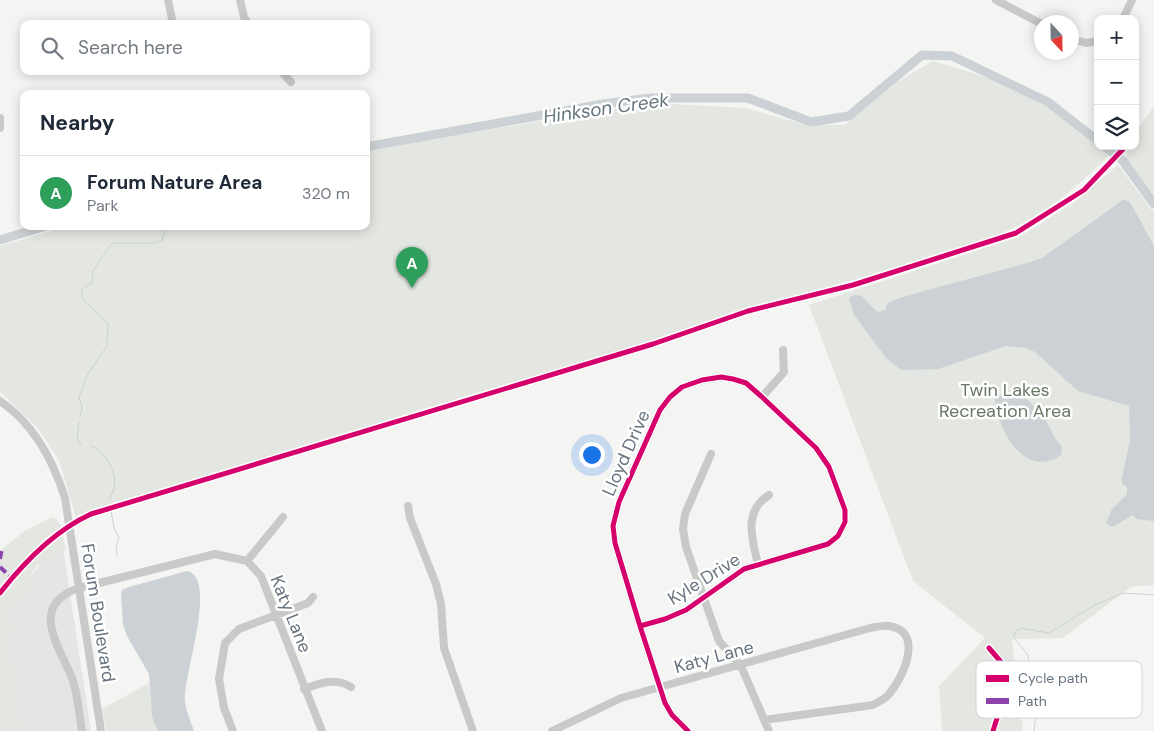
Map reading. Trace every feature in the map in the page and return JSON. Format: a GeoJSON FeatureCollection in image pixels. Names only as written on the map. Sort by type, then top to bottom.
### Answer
{"type":"FeatureCollection","features":[{"type":"Feature","properties":{"kind":"street"},"geometry":{"type":"LineString","coordinates":[[168,0],[172,20]]}},
{"type":"Feature","properties":{"kind":"street"},"geometry":{"type":"LineString","coordinates":[[240,0],[246,20]]}},
{"type":"Feature","properties":{"kind":"street"},"geometry":{"type":"LineString","coordinates":[[996,0],[1034,20]]}},
{"type":"Feature","properties":{"kind":"street"},"geometry":{"type":"LineString","coordinates":[[1125,15],[1132,0]]}},
{"type":"Feature","properties":{"kind":"street"},"geometry":{"type":"LineString","coordinates":[[1079,41],[1086,43],[1094,42]]}},
{"type":"Feature","properties":{"kind":"street"},"geometry":{"type":"LineString","coordinates":[[285,75],[291,82]]}},
{"type":"Feature","properties":{"kind":"street"},"geometry":{"type":"LineString","coordinates":[[0,118],[0,128]]}},
{"type":"Feature","properties":{"kind":"street"},"geometry":{"type":"LineString","coordinates":[[762,398],[784,372],[783,350]]}},
{"type":"Feature","properties":{"kind":"street","name":"Lloyd Drive"},"geometry":{"type":"LineString","coordinates":[[640,626],[615,543],[613,526],[618,502],[660,410],[670,396],[682,387],[702,380],[721,377],[746,384],[816,448],[829,466],[845,510],[845,522],[838,536]]}},
{"type":"Feature","properties":{"kind":"street","name":"Forum Boulevard"},"geometry":{"type":"LineString","coordinates":[[0,401],[34,434],[50,457],[65,498],[101,731]]}},
{"type":"Feature","properties":{"kind":"street"},"geometry":{"type":"LineString","coordinates":[[711,454],[686,514],[683,529],[686,547],[703,598],[714,622],[718,641],[741,666],[769,731]]}},
{"type":"Feature","properties":{"kind":"street"},"geometry":{"type":"LineString","coordinates":[[758,564],[750,528],[760,500],[768,495]]}},
{"type":"Feature","properties":{"kind":"street"},"geometry":{"type":"LineString","coordinates":[[408,506],[410,518],[436,584],[441,604],[444,648],[472,731]]}},
{"type":"Feature","properties":{"kind":"street"},"geometry":{"type":"LineString","coordinates":[[82,731],[75,689],[56,646],[50,624],[51,614],[65,593],[215,554],[247,561],[283,517]]}},
{"type":"Feature","properties":{"kind":"street","name":"Kyle Drive"},"geometry":{"type":"LineString","coordinates":[[640,626],[676,615],[744,569],[818,549],[838,536]]}},
{"type":"Feature","properties":{"kind":"street","name":"Katy Lane"},"geometry":{"type":"LineString","coordinates":[[247,561],[261,576],[322,731]]}},
{"type":"Feature","properties":{"kind":"street"},"geometry":{"type":"LineString","coordinates":[[233,731],[224,708],[219,679],[225,643],[239,629],[308,602],[313,597]]}},
{"type":"Feature","properties":{"kind":"street","name":"Katy Lane"},"geometry":{"type":"LineString","coordinates":[[552,731],[621,698],[741,666],[870,628],[888,625],[898,628],[903,633],[910,650],[891,693],[882,700],[873,705],[764,720]]}},
{"type":"Feature","properties":{"kind":"street"},"geometry":{"type":"LineString","coordinates":[[640,626],[660,687],[672,715],[688,731]]}},
{"type":"Feature","properties":{"kind":"street"},"geometry":{"type":"LineString","coordinates":[[304,689],[329,682],[342,681],[351,687]]}},
{"type":"Feature","properties":{"kind":"shaded area"},"geometry":{"type":"Polygon","coordinates":[[[1124,199],[1130,202],[1154,246],[1154,521],[1136,519],[1133,515],[1112,527],[1106,523],[1112,509],[1127,494],[1127,487],[1122,484],[1122,478],[1130,440],[1129,406],[1078,391],[1035,352],[1026,348],[1006,346],[938,369],[901,370],[887,359],[854,315],[849,298],[854,295],[862,296],[877,312],[885,310],[888,303],[902,297],[1031,262],[1042,258],[1124,199]]]}},
{"type":"Feature","properties":{"kind":"shaded area"},"geometry":{"type":"Polygon","coordinates":[[[1002,394],[1022,395],[1029,401],[1046,421],[1056,440],[1062,446],[1061,455],[1048,461],[1036,461],[1025,456],[1015,448],[1007,437],[997,411],[995,399],[1002,394]]]}},
{"type":"Feature","properties":{"kind":"shaded area"},"geometry":{"type":"Polygon","coordinates":[[[63,548],[91,731],[18,731],[2,617],[46,556],[63,548]]]}},
{"type":"Feature","properties":{"kind":"shaded area"},"geometry":{"type":"Polygon","coordinates":[[[187,571],[196,577],[200,591],[200,609],[185,701],[187,713],[194,731],[158,731],[152,717],[149,674],[127,636],[123,624],[121,594],[122,590],[129,587],[187,571]]]}},
{"type":"Feature","properties":{"kind":"green space"},"geometry":{"type":"Polygon","coordinates":[[[933,61],[990,78],[1054,107],[1094,142],[1094,150],[1103,150],[1109,155],[1077,186],[1054,204],[1029,220],[994,236],[76,518],[59,460],[36,426],[0,392],[0,246],[55,230],[370,230],[370,151],[651,103],[745,108],[803,124],[845,125],[899,81],[933,61]]]}},
{"type":"Feature","properties":{"kind":"green space"},"geometry":{"type":"Polygon","coordinates":[[[1154,106],[1154,204],[1123,161],[1127,155],[1127,150],[1139,150],[1139,127],[1154,106]]]}},
{"type":"Feature","properties":{"kind":"green space","name":"Twin Lakes Recreation Area"},"geometry":{"type":"Polygon","coordinates":[[[1118,165],[1154,213],[1154,585],[1131,587],[1063,638],[1012,639],[1015,661],[976,661],[976,718],[1021,718],[1023,731],[942,731],[939,686],[985,638],[913,581],[809,305],[1019,237],[1072,204],[1118,165]]]}},
{"type":"Feature","properties":{"kind":"green space"},"geometry":{"type":"Polygon","coordinates":[[[53,517],[57,519],[61,526],[66,548],[61,557],[37,565],[31,575],[36,585],[10,612],[15,629],[9,639],[22,731],[0,731],[0,551],[26,530],[53,517]]]}},
{"type":"Feature","properties":{"kind":"green space"},"geometry":{"type":"Polygon","coordinates":[[[149,683],[152,717],[158,731],[106,731],[102,709],[149,683]]]}},
{"type":"Feature","properties":{"kind":"waterway","name":"Hinkson Creek"},"geometry":{"type":"LineString","coordinates":[[370,146],[603,104],[650,98],[748,98],[811,122],[849,116],[922,55],[952,56],[1048,102],[1094,138]]}},
{"type":"Feature","properties":{"kind":"waterway","name":"Hinkson Creek"},"geometry":{"type":"LineString","coordinates":[[1109,150],[1123,161],[1154,204]]}},
{"type":"Feature","properties":{"kind":"waterway","name":"Hinkson Creek"},"geometry":{"type":"LineString","coordinates":[[0,240],[33,230]]}},
{"type":"Feature","properties":{"kind":"waterway"},"geometry":{"type":"LineString","coordinates":[[80,417],[82,408],[79,397],[88,374],[107,346],[108,323],[82,299],[82,289],[92,283],[93,271],[112,243],[156,243],[162,240],[166,230]]}},
{"type":"Feature","properties":{"kind":"waterway"},"geometry":{"type":"LineString","coordinates":[[79,422],[77,439],[81,445]]}},
{"type":"Feature","properties":{"kind":"waterway"},"geometry":{"type":"LineString","coordinates":[[91,446],[101,452],[112,469],[115,482],[110,500]]}},
{"type":"Feature","properties":{"kind":"waterway"},"geometry":{"type":"LineString","coordinates":[[111,511],[114,528],[119,537],[116,547],[117,556]]}},
{"type":"Feature","properties":{"kind":"waterway"},"geometry":{"type":"LineString","coordinates":[[1029,661],[1028,655],[1014,638],[1015,632],[1020,628],[1049,633],[1093,606],[1123,593],[1154,595]]}},
{"type":"Feature","properties":{"kind":"waterway"},"geometry":{"type":"LineString","coordinates":[[1034,731],[1035,718]]}},
{"type":"Feature","properties":{"kind":"marked path"},"geometry":{"type":"LineString","coordinates":[[0,559],[2,548]]}},
{"type":"Feature","properties":{"kind":"marked path"},"geometry":{"type":"LineString","coordinates":[[0,567],[12,578]]}},
{"type":"Feature","properties":{"kind":"cycle path"},"geometry":{"type":"LineString","coordinates":[[0,593],[41,548],[65,529],[91,514],[653,344],[748,311],[853,285],[1016,233],[1084,190],[1122,150]]}},
{"type":"Feature","properties":{"kind":"cycle path"},"geometry":{"type":"LineString","coordinates":[[640,626],[665,619],[686,610],[744,569],[828,544],[838,536],[845,522],[845,510],[829,467],[816,448],[746,383],[721,377],[702,380],[682,387],[670,397],[660,410],[619,502],[613,526],[615,543],[640,626],[665,703],[672,715],[688,731]]}},
{"type":"Feature","properties":{"kind":"cycle path"},"geometry":{"type":"LineString","coordinates":[[989,648],[1000,661]]}},
{"type":"Feature","properties":{"kind":"cycle path"},"geometry":{"type":"LineString","coordinates":[[993,731],[997,718]]}},
{"type":"Feature","properties":{"kind":"place","name":"Forum Nature Area"},"geometry":{"type":"Point","coordinates":[412,288]}}]}
